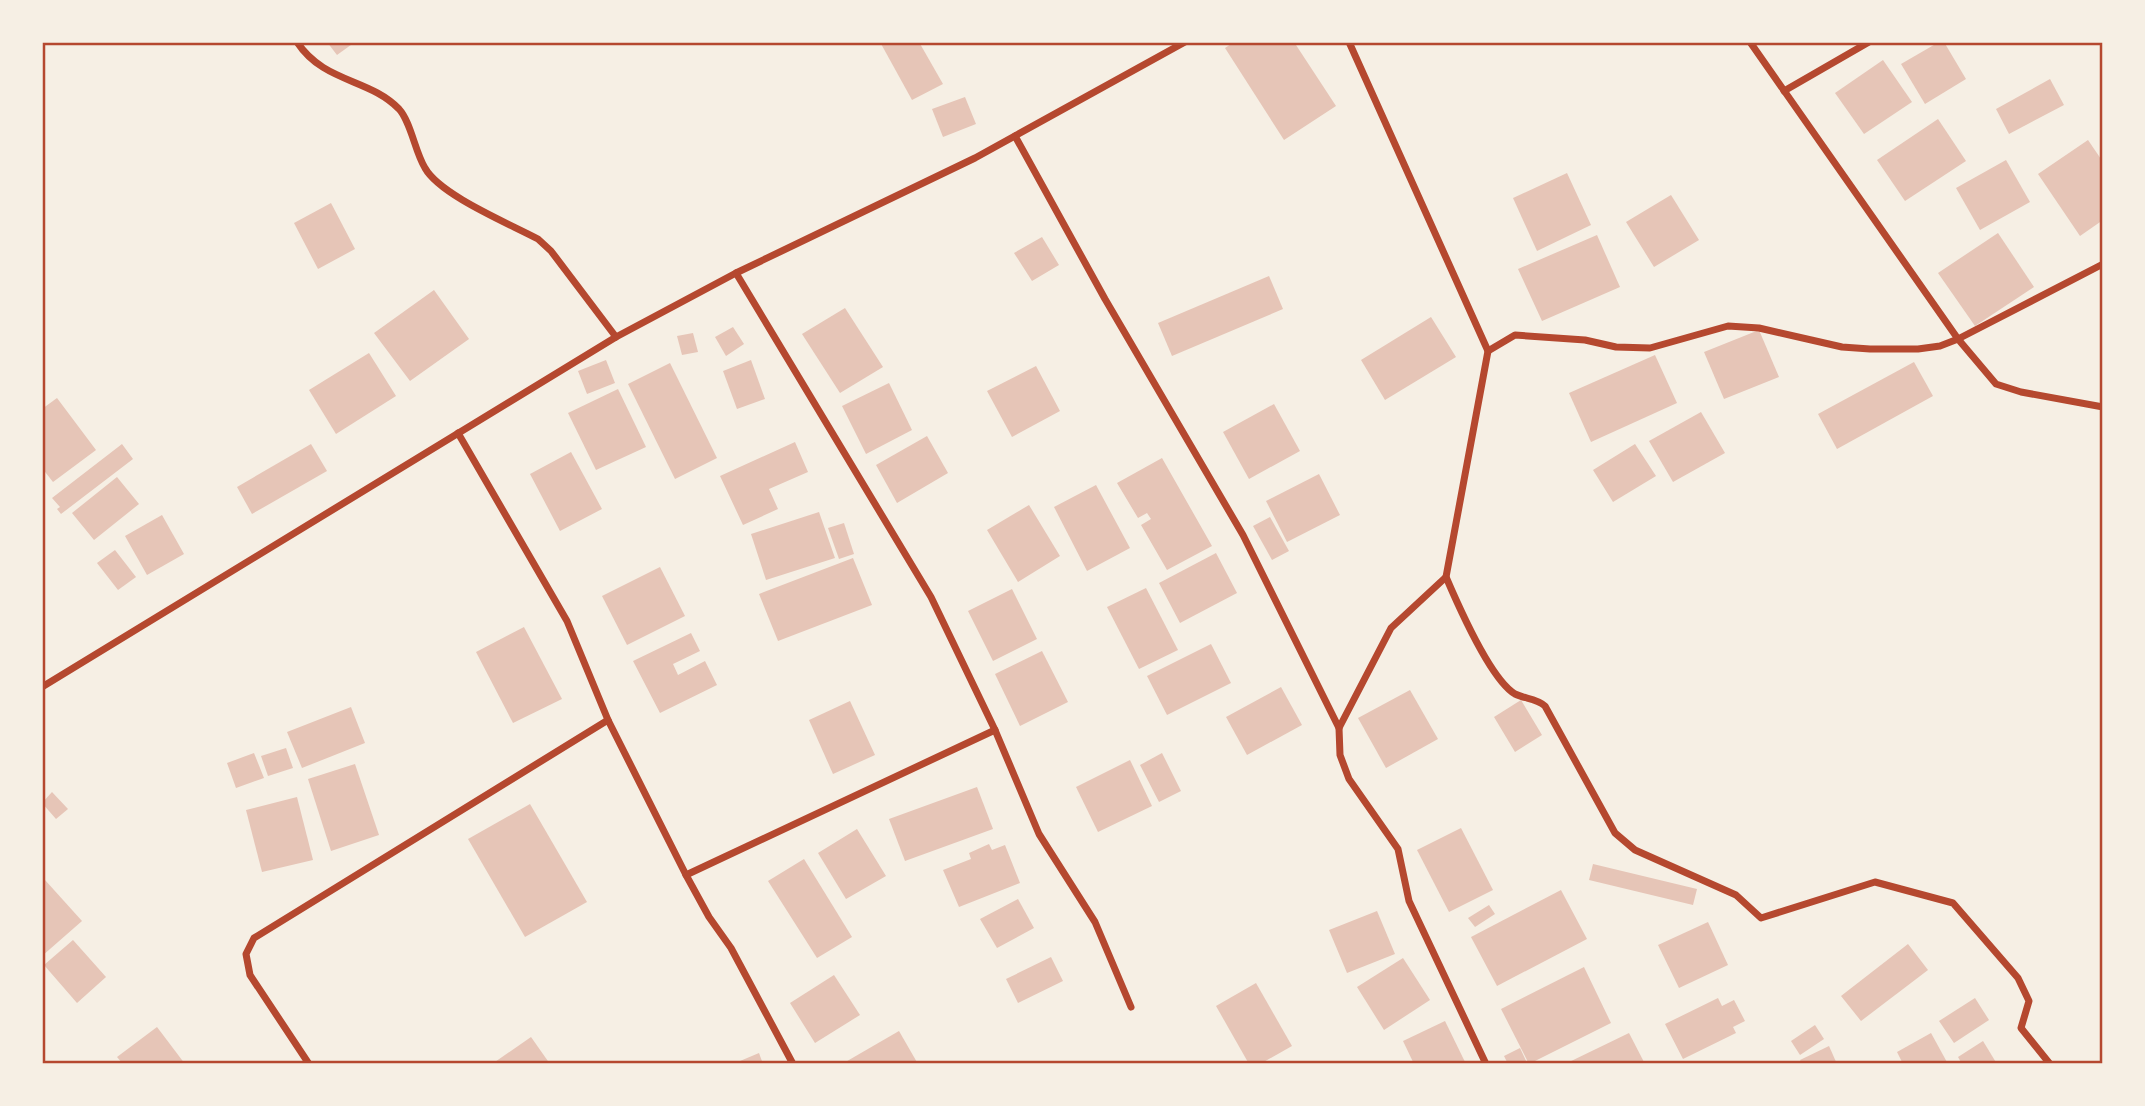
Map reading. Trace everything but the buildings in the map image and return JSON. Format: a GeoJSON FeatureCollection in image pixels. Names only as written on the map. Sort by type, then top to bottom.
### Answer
{"type":"FeatureCollection","features":[{"type":"Feature","properties":{"kind":"street"},"geometry":{"type":"LineString","coordinates":[[297,42],[307,57],[319,66],[386,98],[401,111],[425,169],[439,186],[538,239],[551,251],[616,337]]}},
{"type":"Feature","properties":{"kind":"street"},"geometry":{"type":"LineString","coordinates":[[42,687],[616,337],[736,273],[1015,136],[1185,42]]}},
{"type":"Feature","properties":{"kind":"street"},"geometry":{"type":"LineString","coordinates":[[1349,42],[1488,351],[1446,577],[1462,613],[1497,675],[1516,694],[1537,699],[1545,706],[1615,833],[1635,850],[1736,895],[1760,918],[1875,881],[1953,903],[2018,978],[2029,1001],[2021,1028],[2050,1064]]}},
{"type":"Feature","properties":{"kind":"street"},"geometry":{"type":"LineString","coordinates":[[1750,42],[1958,339],[1996,384],[2021,392],[2103,407]]}},
{"type":"Feature","properties":{"kind":"street"},"geometry":{"type":"LineString","coordinates":[[1784,91],[1869,42]]}},
{"type":"Feature","properties":{"kind":"street"},"geometry":{"type":"LineString","coordinates":[[1015,136],[1125,333],[1243,535],[1339,728],[1340,755],[1349,779],[1398,849],[1409,901],[1486,1064]]}},
{"type":"Feature","properties":{"kind":"street"},"geometry":{"type":"LineString","coordinates":[[1488,351],[1515,335],[1585,340],[1616,347],[1650,348],[1728,326],[1759,328],[1842,346],[1870,349],[1940,346],[2103,264]]}},
{"type":"Feature","properties":{"kind":"street"},"geometry":{"type":"LineString","coordinates":[[736,273],[931,597],[995,730],[1039,834],[1095,922],[1130,1007]]}},
{"type":"Feature","properties":{"kind":"street"},"geometry":{"type":"LineString","coordinates":[[458,433],[567,621],[608,720],[686,875],[709,917],[731,948],[793,1064]]}},
{"type":"Feature","properties":{"kind":"street"},"geometry":{"type":"LineString","coordinates":[[1339,728],[1391,628],[1446,577]]}},
{"type":"Feature","properties":{"kind":"street"},"geometry":{"type":"LineString","coordinates":[[310,1064],[250,975],[246,954],[254,938],[608,720]]}},
{"type":"Feature","properties":{"kind":"street"},"geometry":{"type":"LineString","coordinates":[[686,875],[995,730]]}}]}
